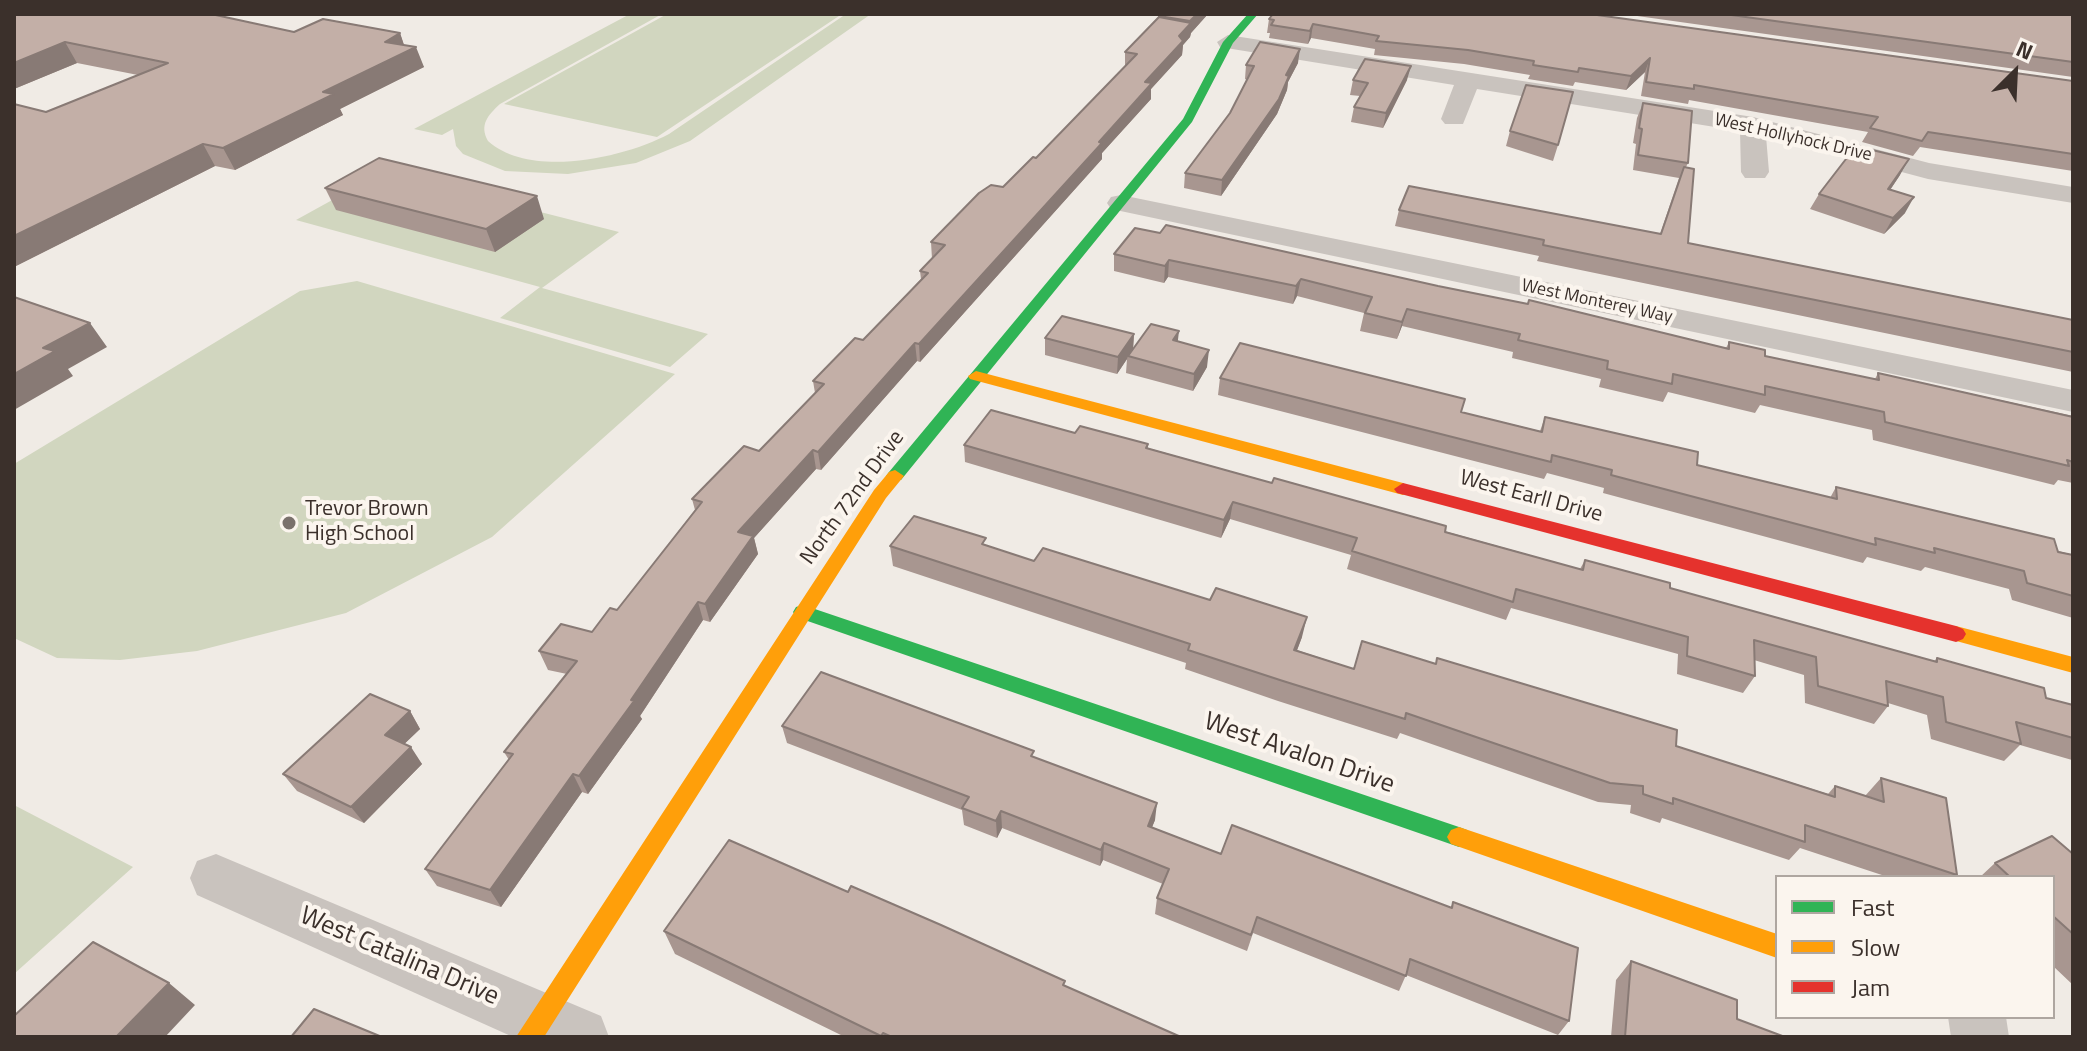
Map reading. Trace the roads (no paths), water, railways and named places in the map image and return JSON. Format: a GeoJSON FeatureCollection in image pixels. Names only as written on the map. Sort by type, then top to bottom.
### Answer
{"type":"FeatureCollection","features":[{"type":"Feature","properties":{"kind":"street","name":"North 72nd Drive"},"geometry":{"type":"LineString","coordinates":[[550,1031],[803,612],[880,494],[1188,120],[1228,42],[1253,14]]}},
{"type":"Feature","properties":{"kind":"street","name":"West Hollyhock Drive"},"geometry":{"type":"LineString","coordinates":[[1228,42],[1753,125],[1928,171],[2073,195]]}},
{"type":"Feature","properties":{"kind":"street"},"geometry":{"type":"LineString","coordinates":[[1454,119],[1468,80]]}},
{"type":"Feature","properties":{"kind":"street"},"geometry":{"type":"LineString","coordinates":[[1753,125],[1755,172]]}},
{"type":"Feature","properties":{"kind":"street","name":"West Monterey Way"},"geometry":{"type":"LineString","coordinates":[[1121,203],[2073,401]]}},
{"type":"Feature","properties":{"kind":"street","name":"West Earll Drive"},"geometry":{"type":"LineString","coordinates":[[976,376],[2073,665]]}},
{"type":"Feature","properties":{"kind":"street","name":"West Avalon Drive"},"geometry":{"type":"LineString","coordinates":[[803,612],[1775,945]]}},
{"type":"Feature","properties":{"kind":"street","name":"West Catalina Drive"},"geometry":{"type":"LineString","coordinates":[[216,878],[550,1031]]}},
{"type":"Feature","properties":{"kind":"place","name":"Trevor Brown High School"},"geometry":{"type":"Point","coordinates":[289,523]}}]}
